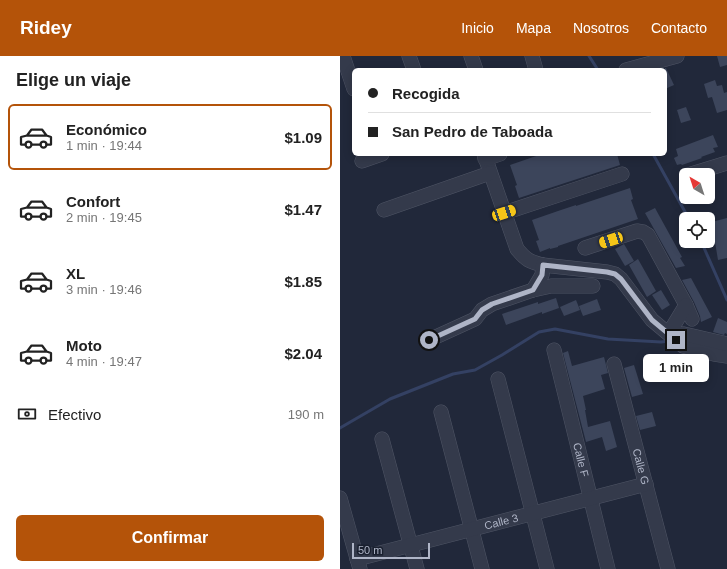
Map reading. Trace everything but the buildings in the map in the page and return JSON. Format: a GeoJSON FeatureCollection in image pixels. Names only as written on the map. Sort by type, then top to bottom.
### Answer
{"type":"FeatureCollection","features":[{"type":"Feature","properties":{"kind":"street"},"geometry":{"type":"LineString","coordinates":[[343,56],[352,83]]}},
{"type":"Feature","properties":{"kind":"street"},"geometry":{"type":"LineString","coordinates":[[409,56],[413,68]]}},
{"type":"Feature","properties":{"kind":"street"},"geometry":{"type":"LineString","coordinates":[[471,56],[475,68]]}},
{"type":"Feature","properties":{"kind":"street"},"geometry":{"type":"LineString","coordinates":[[532,56],[535,68]]}},
{"type":"Feature","properties":{"kind":"street"},"geometry":{"type":"LineString","coordinates":[[633,68],[677,56]]}},
{"type":"Feature","properties":{"kind":"street"},"geometry":{"type":"LineString","coordinates":[[362,161],[376,156]]}},
{"type":"Feature","properties":{"kind":"street"},"geometry":{"type":"LineString","coordinates":[[485,156],[517,250],[524,258],[534,263],[543,265],[615,274],[621,279],[652,320],[683,346],[727,356]]}},
{"type":"Feature","properties":{"kind":"street"},"geometry":{"type":"LineString","coordinates":[[710,168],[727,163]]}},
{"type":"Feature","properties":{"kind":"street"},"geometry":{"type":"LineString","coordinates":[[384,210],[490,173]]}},
{"type":"Feature","properties":{"kind":"street"},"geometry":{"type":"LineString","coordinates":[[504,213],[622,174]]}},
{"type":"Feature","properties":{"kind":"street"},"geometry":{"type":"LineString","coordinates":[[584,269],[580,250],[637,231],[643,232],[648,235],[692,319]]}},
{"type":"Feature","properties":{"kind":"street"},"geometry":{"type":"LineString","coordinates":[[533,290],[542,275],[543,265]]}},
{"type":"Feature","properties":{"kind":"street"},"geometry":{"type":"LineString","coordinates":[[429,340],[475,319],[482,310],[492,304],[533,290],[551,286],[593,286]]}},
{"type":"Feature","properties":{"kind":"street"},"geometry":{"type":"LineString","coordinates":[[669,333],[686,305]]}},
{"type":"Feature","properties":{"kind":"street"},"geometry":{"type":"LineString","coordinates":[[669,333],[684,334],[727,344]]}},
{"type":"Feature","properties":{"kind":"street","name":"Calle F"},"geometry":{"type":"LineString","coordinates":[[554,350],[608,569]]}},
{"type":"Feature","properties":{"kind":"street","name":"Calle G"},"geometry":{"type":"LineString","coordinates":[[614,364],[668,569]]}},
{"type":"Feature","properties":{"kind":"street"},"geometry":{"type":"LineString","coordinates":[[498,379],[547,569]]}},
{"type":"Feature","properties":{"kind":"street"},"geometry":{"type":"LineString","coordinates":[[441,412],[482,569]]}},
{"type":"Feature","properties":{"kind":"street"},"geometry":{"type":"LineString","coordinates":[[382,438],[417,569]]}},
{"type":"Feature","properties":{"kind":"street","name":"Calle 3"},"geometry":{"type":"LineString","coordinates":[[358,564],[411,546],[646,484]]}},
{"type":"Feature","properties":{"kind":"street"},"geometry":{"type":"LineString","coordinates":[[340,498],[358,564]]}},
{"type":"Feature","properties":{"kind":"waterway"},"geometry":{"type":"LineString","coordinates":[[589,56],[597,68]]}},
{"type":"Feature","properties":{"kind":"waterway"},"geometry":{"type":"LineString","coordinates":[[654,156],[685,212]]}},
{"type":"Feature","properties":{"kind":"waterway"},"geometry":{"type":"LineString","coordinates":[[704,248],[727,300]]}},
{"type":"Feature","properties":{"kind":"waterway"},"geometry":{"type":"LineString","coordinates":[[340,428],[390,399],[453,374],[475,370],[539,332],[555,329],[608,339],[661,342],[669,341]]}},
{"type":"Feature","properties":{"kind":"route"},"geometry":{"type":"LineString","coordinates":[[429,340],[475,319],[482,310],[492,304],[533,290],[542,275],[543,265],[615,274],[621,279],[652,320],[676,340]]}}]}
